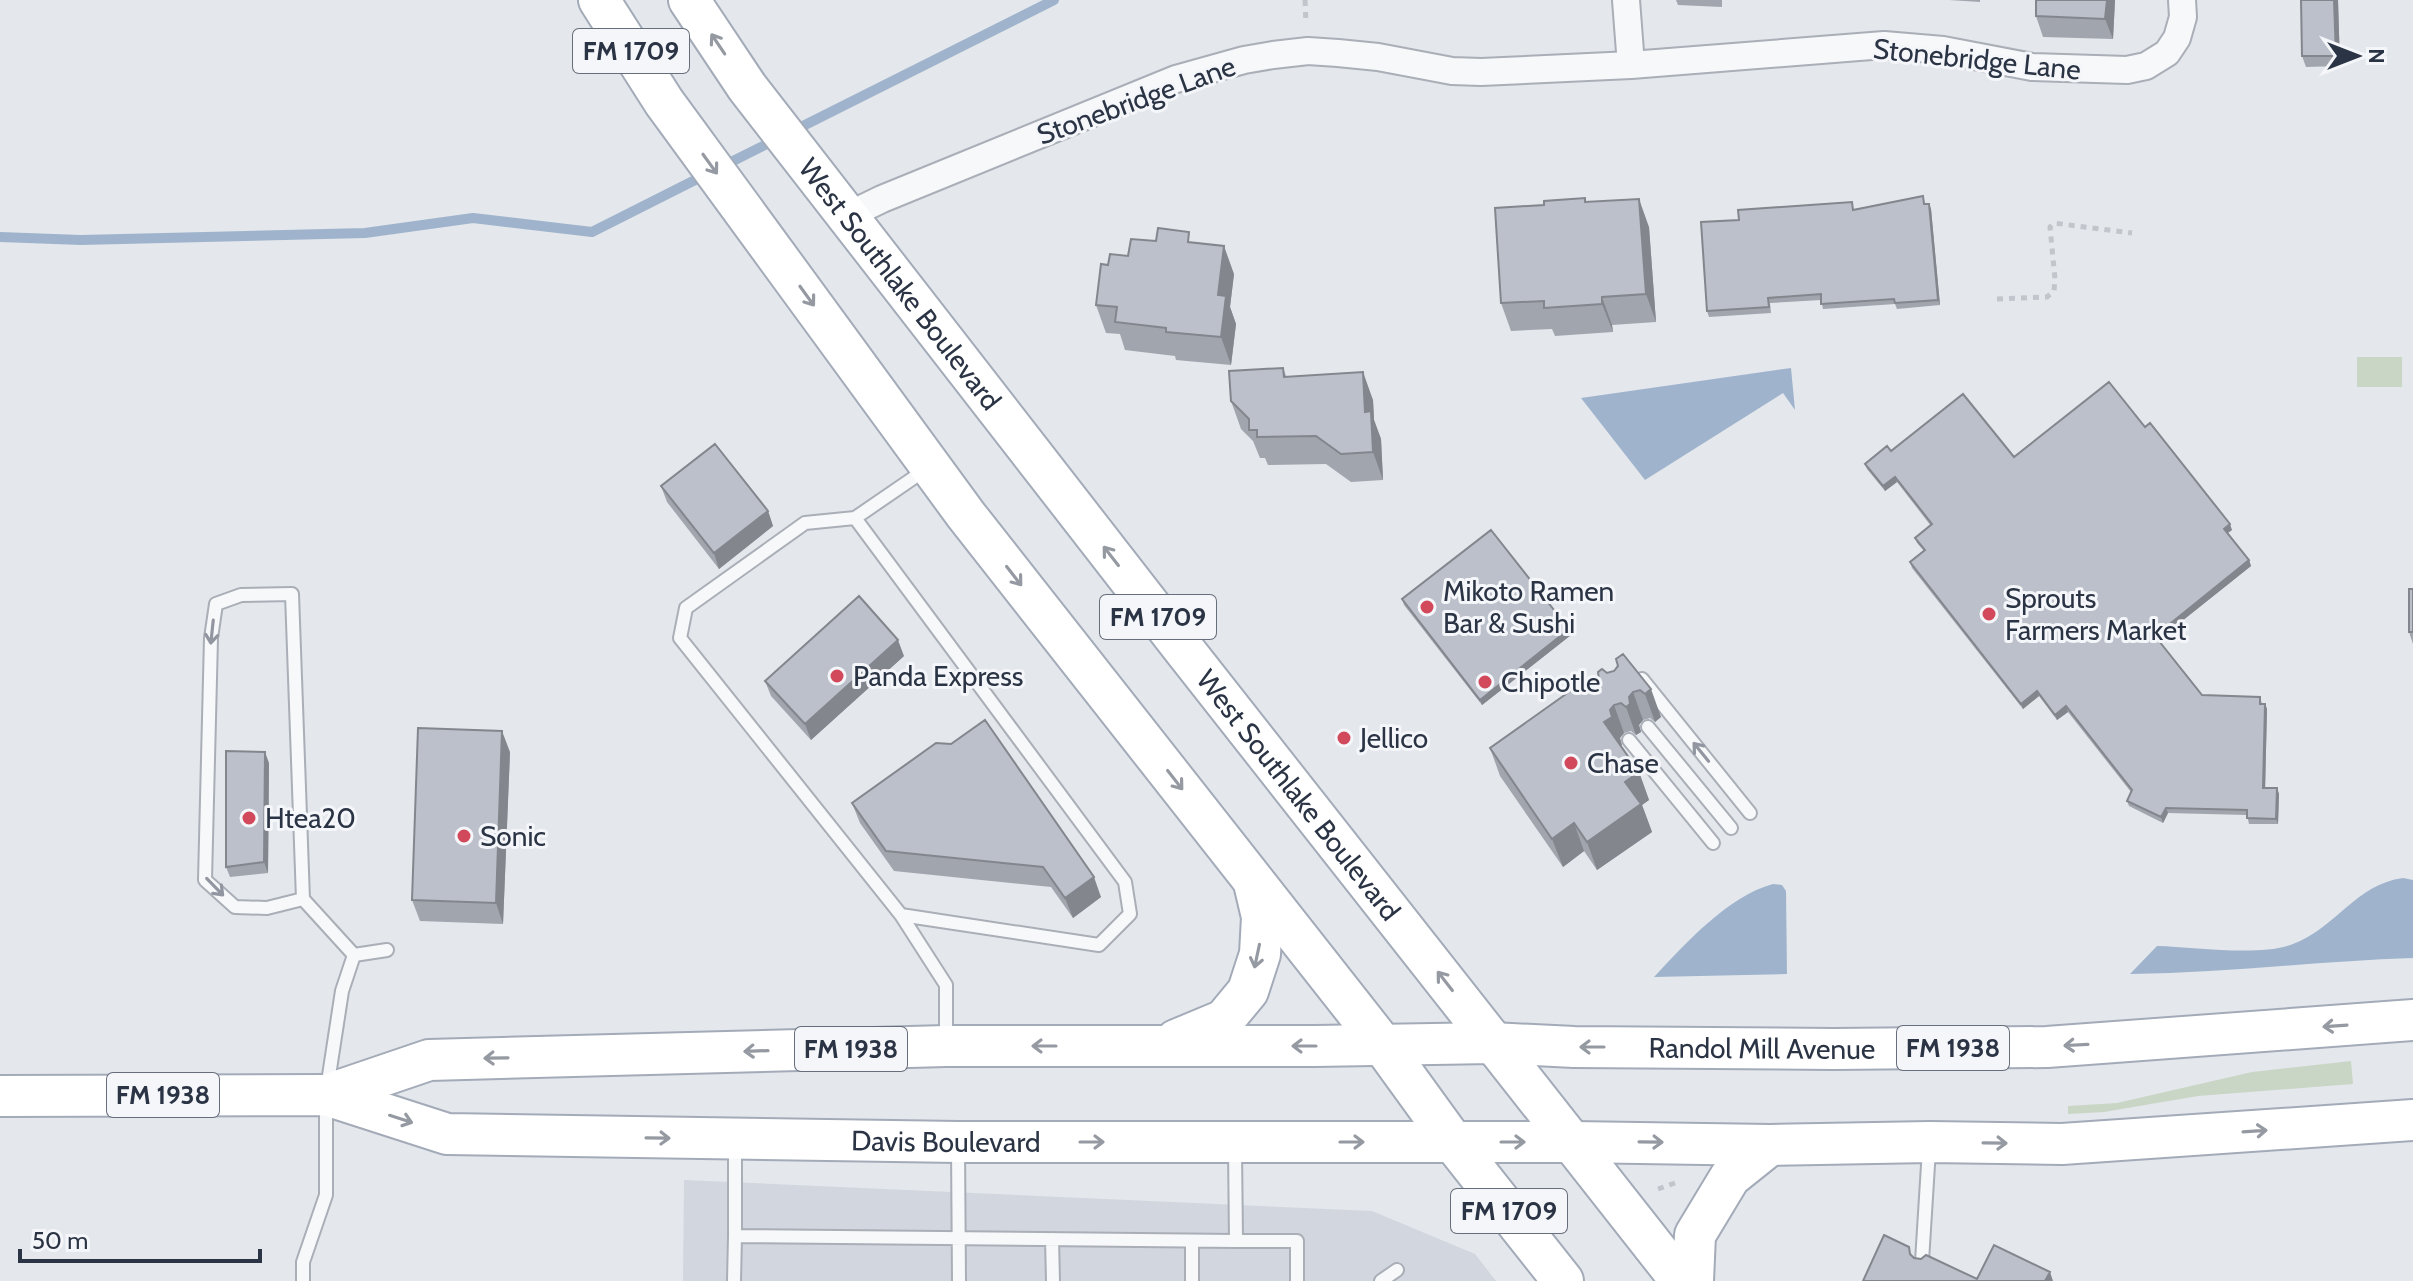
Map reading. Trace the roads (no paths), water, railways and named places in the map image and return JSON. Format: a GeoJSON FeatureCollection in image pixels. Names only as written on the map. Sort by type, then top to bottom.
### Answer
{"type":"FeatureCollection","features":[{"type":"Feature","properties":{"kind":"main road","name":"FM 1709"},"geometry":{"type":"LineString","coordinates":[[599,0],[664,102],[966,515],[1382,1044],[1453,1142],[1563,1281]]}},
{"type":"Feature","properties":{"kind":"main road","name":"West Southlake Boulevard"},"geometry":{"type":"LineString","coordinates":[[689,0],[747,87],[1681,1281]]}},
{"type":"Feature","properties":{"kind":"main road"},"geometry":{"type":"LineString","coordinates":[[1160,1047],[1224,1020],[1248,991],[1260,954],[1262,917],[1253,879]]}},
{"type":"Feature","properties":{"kind":"main road","name":"Randol Mill Avenue"},"geometry":{"type":"LineString","coordinates":[[1492,1043],[1773,1049],[2047,1047],[2413,1020]]}},
{"type":"Feature","properties":{"kind":"main road","name":"Davis Boulevard"},"geometry":{"type":"LineString","coordinates":[[326,1095],[429,1060],[946,1046],[1492,1043]]}},
{"type":"Feature","properties":{"kind":"main road","name":"Davis Boulevard"},"geometry":{"type":"LineString","coordinates":[[0,1096],[326,1095],[447,1134],[958,1142],[1573,1142]]}},
{"type":"Feature","properties":{"kind":"main road","name":"FM 1938"},"geometry":{"type":"LineString","coordinates":[[1573,1142],[2062,1144],[2413,1120]]}},
{"type":"Feature","properties":{"kind":"main road"},"geometry":{"type":"LineString","coordinates":[[1693,1281],[1695,1235],[1730,1177],[1770,1145]]}},
{"type":"Feature","properties":{"kind":"street"},"geometry":{"type":"LineString","coordinates":[[1626,0],[1631,65]]}},
{"type":"Feature","properties":{"kind":"street","name":"Stonebridge Lane"},"geometry":{"type":"LineString","coordinates":[[837,203],[882,199],[1176,79],[1244,60],[1308,51],[1378,57],[1435,69],[1481,72],[1631,65],[1884,45],[1943,50],[2032,67],[2127,70],[2146,66],[2167,53],[2177,38],[2183,17],[2182,0]]}},
{"type":"Feature","properties":{"kind":"lane"},"geometry":{"type":"LineString","coordinates":[[931,466],[855,518],[805,523],[686,608],[680,638],[901,915],[946,985],[946,1046]]}},
{"type":"Feature","properties":{"kind":"lane"},"geometry":{"type":"LineString","coordinates":[[855,518],[1125,882],[1130,914],[1099,945],[901,915]]}},
{"type":"Feature","properties":{"kind":"lane"},"geometry":{"type":"LineString","coordinates":[[303,899],[267,908],[235,907],[205,880],[211,638],[216,604],[241,595],[292,594],[303,899],[354,955]]}},
{"type":"Feature","properties":{"kind":"lane"},"geometry":{"type":"LineString","coordinates":[[1633,667],[1750,813]]}},
{"type":"Feature","properties":{"kind":"lane"},"geometry":{"type":"LineString","coordinates":[[1648,727],[1731,828]]}},
{"type":"Feature","properties":{"kind":"lane"},"geometry":{"type":"LineString","coordinates":[[1629,740],[1713,843]]}},
{"type":"Feature","properties":{"kind":"lane"},"geometry":{"type":"LineString","coordinates":[[354,955],[387,950]]}},
{"type":"Feature","properties":{"kind":"lane"},"geometry":{"type":"LineString","coordinates":[[303,1281],[303,1262],[326,1195],[326,1095],[342,991],[354,955]]}},
{"type":"Feature","properties":{"kind":"lane"},"geometry":{"type":"LineString","coordinates":[[734,1281],[735,1140]]}},
{"type":"Feature","properties":{"kind":"lane"},"geometry":{"type":"LineString","coordinates":[[958,1142],[959,1281]]}},
{"type":"Feature","properties":{"kind":"lane"},"geometry":{"type":"LineString","coordinates":[[1235,1142],[1236,1241]]}},
{"type":"Feature","properties":{"kind":"lane"},"geometry":{"type":"LineString","coordinates":[[1922,1261],[1930,1142]]}},
{"type":"Feature","properties":{"kind":"lane"},"geometry":{"type":"LineString","coordinates":[[735,1236],[1297,1241],[1297,1281]]}},
{"type":"Feature","properties":{"kind":"lane"},"geometry":{"type":"LineString","coordinates":[[1052,1239],[1053,1281]]}},
{"type":"Feature","properties":{"kind":"lane"},"geometry":{"type":"LineString","coordinates":[[1192,1241],[1192,1281]]}},
{"type":"Feature","properties":{"kind":"lane"},"geometry":{"type":"LineString","coordinates":[[1381,1281],[1397,1270]]}},
{"type":"Feature","properties":{"kind":"water"},"geometry":{"type":"Polygon","coordinates":[[[1791,368],[1795,410],[1783,393],[1645,480],[1581,398],[1791,368]]]}},
{"type":"Feature","properties":{"kind":"water"},"geometry":{"type":"Polygon","coordinates":[[[2403,878],[2413,880],[2413,958],[2130,974],[2157,946],[2246,951],[2293,944],[2322,928],[2372,889],[2403,878]]]}},
{"type":"Feature","properties":{"kind":"water"},"geometry":{"type":"Polygon","coordinates":[[[1773,884],[1782,885],[1786,891],[1787,974],[1654,977],[1693,936],[1724,910],[1756,890],[1773,884]]]}},
{"type":"Feature","properties":{"kind":"waterway"},"geometry":{"type":"LineString","coordinates":[[791,132],[1054,0]]}},
{"type":"Feature","properties":{"kind":"waterway"},"geometry":{"type":"LineString","coordinates":[[723,166],[777,139]]}},
{"type":"Feature","properties":{"kind":"waterway"},"geometry":{"type":"LineString","coordinates":[[0,237],[81,240],[365,233],[473,218],[592,232],[705,175]]}},
{"type":"Feature","properties":{"kind":"place","name":"Mikoto Ramen Bar & Sushi"},"geometry":{"type":"Point","coordinates":[1427,607]}},
{"type":"Feature","properties":{"kind":"place","name":"Sprouts Farmers Market"},"geometry":{"type":"Point","coordinates":[1989,614]}},
{"type":"Feature","properties":{"kind":"place","name":"Panda Express"},"geometry":{"type":"Point","coordinates":[837,676]}},
{"type":"Feature","properties":{"kind":"place","name":"Chipotle"},"geometry":{"type":"Point","coordinates":[1485,682]}},
{"type":"Feature","properties":{"kind":"place","name":"Jellico"},"geometry":{"type":"Point","coordinates":[1344,738]}},
{"type":"Feature","properties":{"kind":"place","name":"Chase"},"geometry":{"type":"Point","coordinates":[1571,763]}},
{"type":"Feature","properties":{"kind":"place","name":"Htea20"},"geometry":{"type":"Point","coordinates":[249,818]}},
{"type":"Feature","properties":{"kind":"place","name":"Sonic"},"geometry":{"type":"Point","coordinates":[464,836]}}]}
